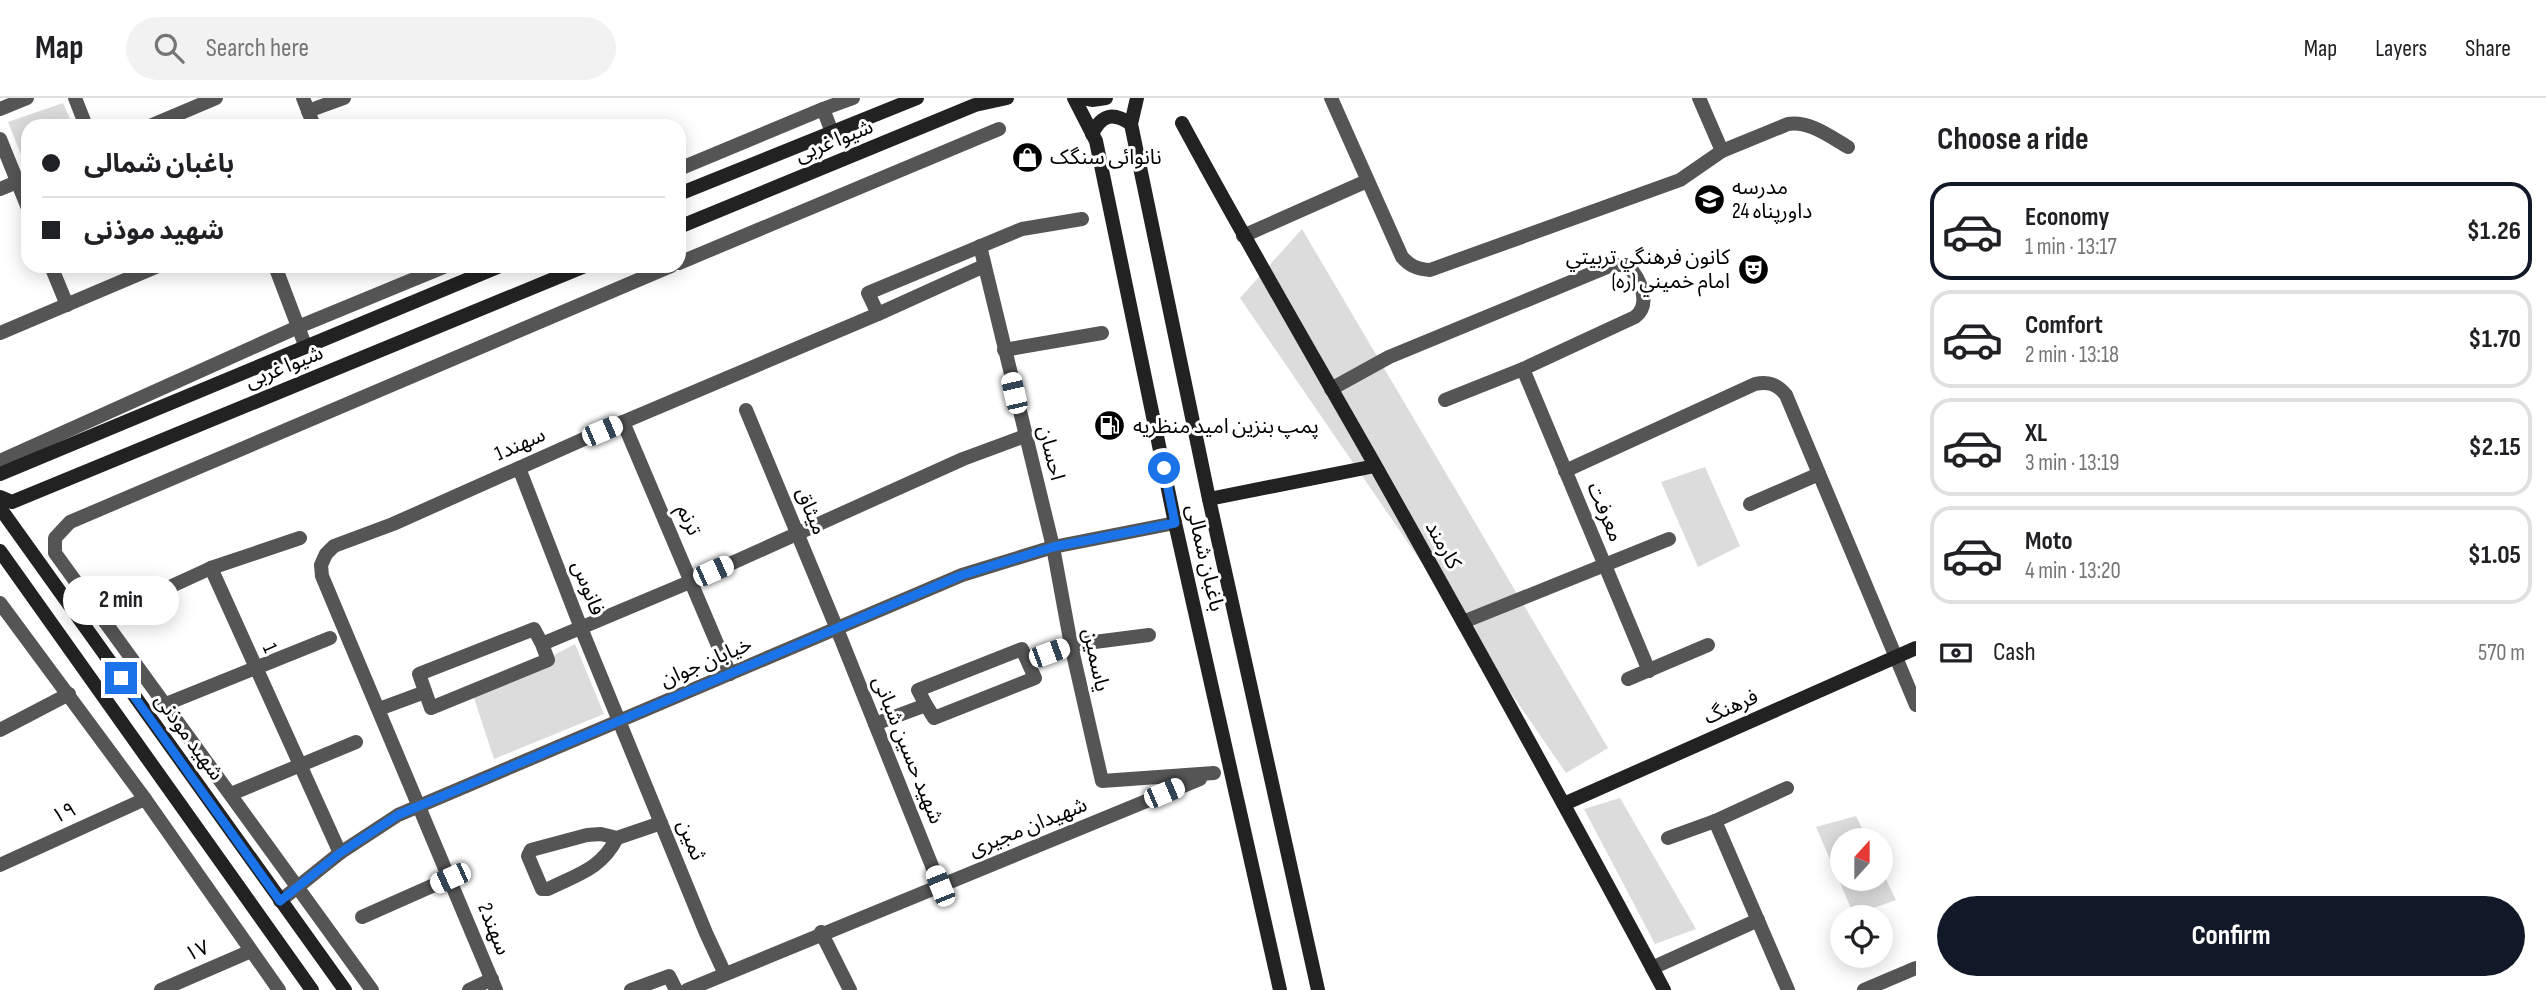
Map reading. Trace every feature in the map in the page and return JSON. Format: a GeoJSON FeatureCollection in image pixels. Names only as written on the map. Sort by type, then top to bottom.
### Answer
{"type":"FeatureCollection","features":[{"type":"Feature","properties":{"kind":"street"},"geometry":{"type":"LineString","coordinates":[[0,110],[27,98]]}},
{"type":"Feature","properties":{"kind":"street"},"geometry":{"type":"LineString","coordinates":[[75,98],[83,119]]}},
{"type":"Feature","properties":{"kind":"street"},"geometry":{"type":"LineString","coordinates":[[166,119],[216,98]]}},
{"type":"Feature","properties":{"kind":"street"},"geometry":{"type":"LineString","coordinates":[[306,104],[344,98]]}},
{"type":"Feature","properties":{"kind":"street"},"geometry":{"type":"LineString","coordinates":[[686,166],[853,98]]}},
{"type":"Feature","properties":{"kind":"street","name":"شیوا غربی"},"geometry":{"type":"LineString","coordinates":[[686,191],[917,98]]}},
{"type":"Feature","properties":{"kind":"street","name":"شیوا غربی"},"geometry":{"type":"LineString","coordinates":[[686,224],[975,105],[1007,98]]}},
{"type":"Feature","properties":{"kind":"street","name":"باغبان شمالی"},"geometry":{"type":"LineString","coordinates":[[1074,98],[1096,141],[1175,523],[1280,990]]}},
{"type":"Feature","properties":{"kind":"street"},"geometry":{"type":"LineString","coordinates":[[1082,98],[1106,98]]}},
{"type":"Feature","properties":{"kind":"street","name":"باغبان شمالی"},"geometry":{"type":"LineString","coordinates":[[1138,98],[1131,124],[1209,499],[1318,990]]}},
{"type":"Feature","properties":{"kind":"street"},"geometry":{"type":"LineString","coordinates":[[1331,98],[1402,257],[1418,269],[1430,270],[1681,180],[1722,151],[1755,136],[1797,123],[1814,127],[1848,148]]}},
{"type":"Feature","properties":{"kind":"street"},"geometry":{"type":"LineString","coordinates":[[1699,98],[1722,151]]}},
{"type":"Feature","properties":{"kind":"street"},"geometry":{"type":"LineString","coordinates":[[823,109],[832,132]]}},
{"type":"Feature","properties":{"kind":"street"},"geometry":{"type":"LineString","coordinates":[[1092,134],[1098,123],[1109,117],[1121,117],[1131,124]]}},
{"type":"Feature","properties":{"kind":"street","name":"کارمند"},"geometry":{"type":"LineString","coordinates":[[1182,123],[1243,236],[1463,622],[1664,990]]}},
{"type":"Feature","properties":{"kind":"street"},"geometry":{"type":"LineString","coordinates":[[686,260],[999,129]]}},
{"type":"Feature","properties":{"kind":"street"},"geometry":{"type":"LineString","coordinates":[[0,139],[21,190]]}},
{"type":"Feature","properties":{"kind":"street"},"geometry":{"type":"LineString","coordinates":[[1243,236],[1367,181]]}},
{"type":"Feature","properties":{"kind":"street"},"geometry":{"type":"LineString","coordinates":[[0,190],[18,182]]}},
{"type":"Feature","properties":{"kind":"street"},"geometry":{"type":"LineString","coordinates":[[878,314],[868,293],[1022,229],[1082,219]]}},
{"type":"Feature","properties":{"kind":"street","name":"احسان"},"geometry":{"type":"LineString","coordinates":[[979,246],[1053,547]]}},
{"type":"Feature","properties":{"kind":"street"},"geometry":{"type":"LineString","coordinates":[[1331,389],[1389,357],[1612,265],[1627,265],[1633,271],[1645,298],[1640,313],[1522,369],[1445,400]]}},
{"type":"Feature","properties":{"kind":"street","name":"1سهند"},"geometry":{"type":"LineString","coordinates":[[421,806],[323,576],[321,565],[334,546],[393,524],[984,266]]}},
{"type":"Feature","properties":{"kind":"street"},"geometry":{"type":"LineString","coordinates":[[54,273],[67,304]]}},
{"type":"Feature","properties":{"kind":"street"},"geometry":{"type":"LineString","coordinates":[[0,333],[137,273]]}},
{"type":"Feature","properties":{"kind":"street"},"geometry":{"type":"LineString","coordinates":[[278,273],[305,345]]}},
{"type":"Feature","properties":{"kind":"street"},"geometry":{"type":"LineString","coordinates":[[0,461],[298,327],[429,273]]}},
{"type":"Feature","properties":{"kind":"street","name":"شیوا غربی"},"geometry":{"type":"LineString","coordinates":[[0,474],[483,273]]}},
{"type":"Feature","properties":{"kind":"street","name":"شیوا غربی"},"geometry":{"type":"LineString","coordinates":[[0,497],[12,502],[568,273]]}},
{"type":"Feature","properties":{"kind":"street"},"geometry":{"type":"LineString","coordinates":[[372,990],[55,553],[55,538],[70,522],[655,273]]}},
{"type":"Feature","properties":{"kind":"street"},"geometry":{"type":"LineString","coordinates":[[1004,350],[1102,333]]}},
{"type":"Feature","properties":{"kind":"street","name":"معرفت"},"geometry":{"type":"LineString","coordinates":[[1522,369],[1649,671]]}},
{"type":"Feature","properties":{"kind":"street"},"geometry":{"type":"LineString","coordinates":[[1565,471],[1755,384],[1773,383],[1786,395],[1916,705]]}},
{"type":"Feature","properties":{"kind":"street","name":"میثاق"},"geometry":{"type":"LineString","coordinates":[[746,410],[838,629]]}},
{"type":"Feature","properties":{"kind":"street","name":"ترنم"},"geometry":{"type":"LineString","coordinates":[[623,422],[730,674]]}},
{"type":"Feature","properties":{"kind":"street"},"geometry":{"type":"LineString","coordinates":[[542,644],[692,581],[963,459],[1025,436]]}},
{"type":"Feature","properties":{"kind":"street"},"geometry":{"type":"LineString","coordinates":[[1209,499],[1375,466]]}},
{"type":"Feature","properties":{"kind":"street","name":"فانوس"},"geometry":{"type":"LineString","coordinates":[[519,468],[620,722]]}},
{"type":"Feature","properties":{"kind":"street"},"geometry":{"type":"LineString","coordinates":[[1750,504],[1819,474]]}},
{"type":"Feature","properties":{"kind":"street","name":"شهید موذنی"},"geometry":{"type":"LineString","coordinates":[[0,508],[345,990]]}},
{"type":"Feature","properties":{"kind":"street","name":"خیابان جوان"},"geometry":{"type":"LineString","coordinates":[[280,901],[340,853],[398,815],[962,575],[1053,547],[1175,523]]}},
{"type":"Feature","properties":{"kind":"street"},"geometry":{"type":"LineString","coordinates":[[102,618],[211,568],[300,538]]}},
{"type":"Feature","properties":{"kind":"street"},"geometry":{"type":"LineString","coordinates":[[1463,622],[1669,539]]}},
{"type":"Feature","properties":{"kind":"street","name":"یاسمین"},"geometry":{"type":"LineString","coordinates":[[1053,547],[1071,645],[1102,781],[1214,773]]}},
{"type":"Feature","properties":{"kind":"street"},"geometry":{"type":"LineString","coordinates":[[0,551],[312,990]]}},
{"type":"Feature","properties":{"kind":"street","name":"1"},"geometry":{"type":"LineString","coordinates":[[211,568],[340,853]]}},
{"type":"Feature","properties":{"kind":"street"},"geometry":{"type":"LineString","coordinates":[[0,603],[145,799],[279,990]]}},
{"type":"Feature","properties":{"kind":"street"},"geometry":{"type":"LineString","coordinates":[[534,629],[542,644],[548,660],[431,708],[419,674],[534,629]]}},
{"type":"Feature","properties":{"kind":"street","name":"شهید حسین شبانی"},"geometry":{"type":"LineString","coordinates":[[838,629],[940,886]]}},
{"type":"Feature","properties":{"kind":"street"},"geometry":{"type":"LineString","coordinates":[[1028,661],[1071,645],[1149,635]]}},
{"type":"Feature","properties":{"kind":"street"},"geometry":{"type":"LineString","coordinates":[[166,704],[330,638]]}},
{"type":"Feature","properties":{"kind":"street"},"geometry":{"type":"LineString","coordinates":[[1628,678],[1708,645]]}},
{"type":"Feature","properties":{"kind":"street","name":"فرهنگ"},"geometry":{"type":"LineString","coordinates":[[1564,804],[1916,648]]}},
{"type":"Feature","properties":{"kind":"street"},"geometry":{"type":"LineString","coordinates":[[1022,649],[1035,678],[934,718],[926,705],[918,691],[1022,649]]}},
{"type":"Feature","properties":{"kind":"street"},"geometry":{"type":"LineString","coordinates":[[83,667],[105,656]]}},
{"type":"Feature","properties":{"kind":"street"},"geometry":{"type":"LineString","coordinates":[[379,709],[425,692]]}},
{"type":"Feature","properties":{"kind":"street"},"geometry":{"type":"LineString","coordinates":[[0,730],[69,694]]}},
{"type":"Feature","properties":{"kind":"street"},"geometry":{"type":"LineString","coordinates":[[875,724],[926,705]]}},
{"type":"Feature","properties":{"kind":"street","name":"ثمین"},"geometry":{"type":"LineString","coordinates":[[620,722],[725,974]]}},
{"type":"Feature","properties":{"kind":"street"},"geometry":{"type":"LineString","coordinates":[[232,794],[356,742]]}},
{"type":"Feature","properties":{"kind":"street","name":"شهیدان مجیری"},"geometry":{"type":"LineString","coordinates":[[687,990],[1230,766]]}},
{"type":"Feature","properties":{"kind":"street"},"geometry":{"type":"LineString","coordinates":[[1668,838],[1715,821],[1787,788]]}},
{"type":"Feature","properties":{"kind":"street","name":"۱۹"},"geometry":{"type":"LineString","coordinates":[[0,865],[145,799]]}},
{"type":"Feature","properties":{"kind":"street","name":"2سهند"},"geometry":{"type":"LineString","coordinates":[[421,806],[494,985]]}},
{"type":"Feature","properties":{"kind":"street"},"geometry":{"type":"LineString","coordinates":[[1715,821],[1788,990]]}},
{"type":"Feature","properties":{"kind":"street"},"geometry":{"type":"LineString","coordinates":[[617,838],[608,855],[598,864],[548,889],[542,889],[528,856],[531,850],[587,835],[601,834],[617,838],[661,822]]}},
{"type":"Feature","properties":{"kind":"street"},"geometry":{"type":"LineString","coordinates":[[362,917],[450,878]]}},
{"type":"Feature","properties":{"kind":"street"},"geometry":{"type":"LineString","coordinates":[[1652,968],[1758,920]]}},
{"type":"Feature","properties":{"kind":"street"},"geometry":{"type":"LineString","coordinates":[[822,933],[850,990]]}},
{"type":"Feature","properties":{"kind":"street","name":"۱۷"},"geometry":{"type":"LineString","coordinates":[[161,990],[251,951]]}},
{"type":"Feature","properties":{"kind":"street"},"geometry":{"type":"LineString","coordinates":[[1864,990],[1916,968]]}},
{"type":"Feature","properties":{"kind":"street"},"geometry":{"type":"LineString","coordinates":[[631,990],[669,976],[676,990]]}},
{"type":"Feature","properties":{"kind":"street"},"geometry":{"type":"LineString","coordinates":[[469,990],[494,985]]}},
{"type":"Feature","properties":{"kind":"shaded area"},"geometry":{"type":"Polygon","coordinates":[[[63,103],[70,119],[21,119],[21,154],[8,122],[63,103]]]}},
{"type":"Feature","properties":{"kind":"shaded area"},"geometry":{"type":"Polygon","coordinates":[[[1302,229],[1608,748],[1566,773],[1240,298],[1302,229]]]}},
{"type":"Feature","properties":{"kind":"shaded area"},"geometry":{"type":"Polygon","coordinates":[[[1705,467],[1740,546],[1698,567],[1661,482],[1705,467]]]}},
{"type":"Feature","properties":{"kind":"shaded area"},"geometry":{"type":"Polygon","coordinates":[[[575,644],[604,714],[494,759],[474,698],[575,644]]]}},
{"type":"Feature","properties":{"kind":"shaded area"},"geometry":{"type":"Polygon","coordinates":[[[1620,798],[1696,929],[1655,944],[1584,809],[1620,798]]]}},
{"type":"Feature","properties":{"kind":"shaded area"},"geometry":{"type":"Polygon","coordinates":[[[1856,816],[1862,828],[1830,828],[1830,859],[1816,827],[1856,816]]]}},
{"type":"Feature","properties":{"kind":"shaded area"},"geometry":{"type":"Polygon","coordinates":[[[1844,891],[1892,891],[1896,900],[1882,905],[1850,905],[1844,891]]]}},
{"type":"Feature","properties":{"kind":"place","name":"نانوائی سنگک"},"geometry":{"type":"Point","coordinates":[1027,157]}},
{"type":"Feature","properties":{"kind":"place","name":"مدرسه داورپناه 24"},"geometry":{"type":"Point","coordinates":[1709,199]}},
{"type":"Feature","properties":{"kind":"place","name":"كانون فرهنگي تربيتي امام خميني (ره)"},"geometry":{"type":"Point","coordinates":[1753,269]}},
{"type":"Feature","properties":{"kind":"place","name":"پمپ بنزین امید منظریه"},"geometry":{"type":"Point","coordinates":[1110,426]}},
{"type":"Feature","properties":{"kind":"route"},"geometry":{"type":"LineString","coordinates":[[121,678],[280,901],[340,853],[398,815],[962,575],[1053,547],[1175,523],[1164,468]]}}]}
